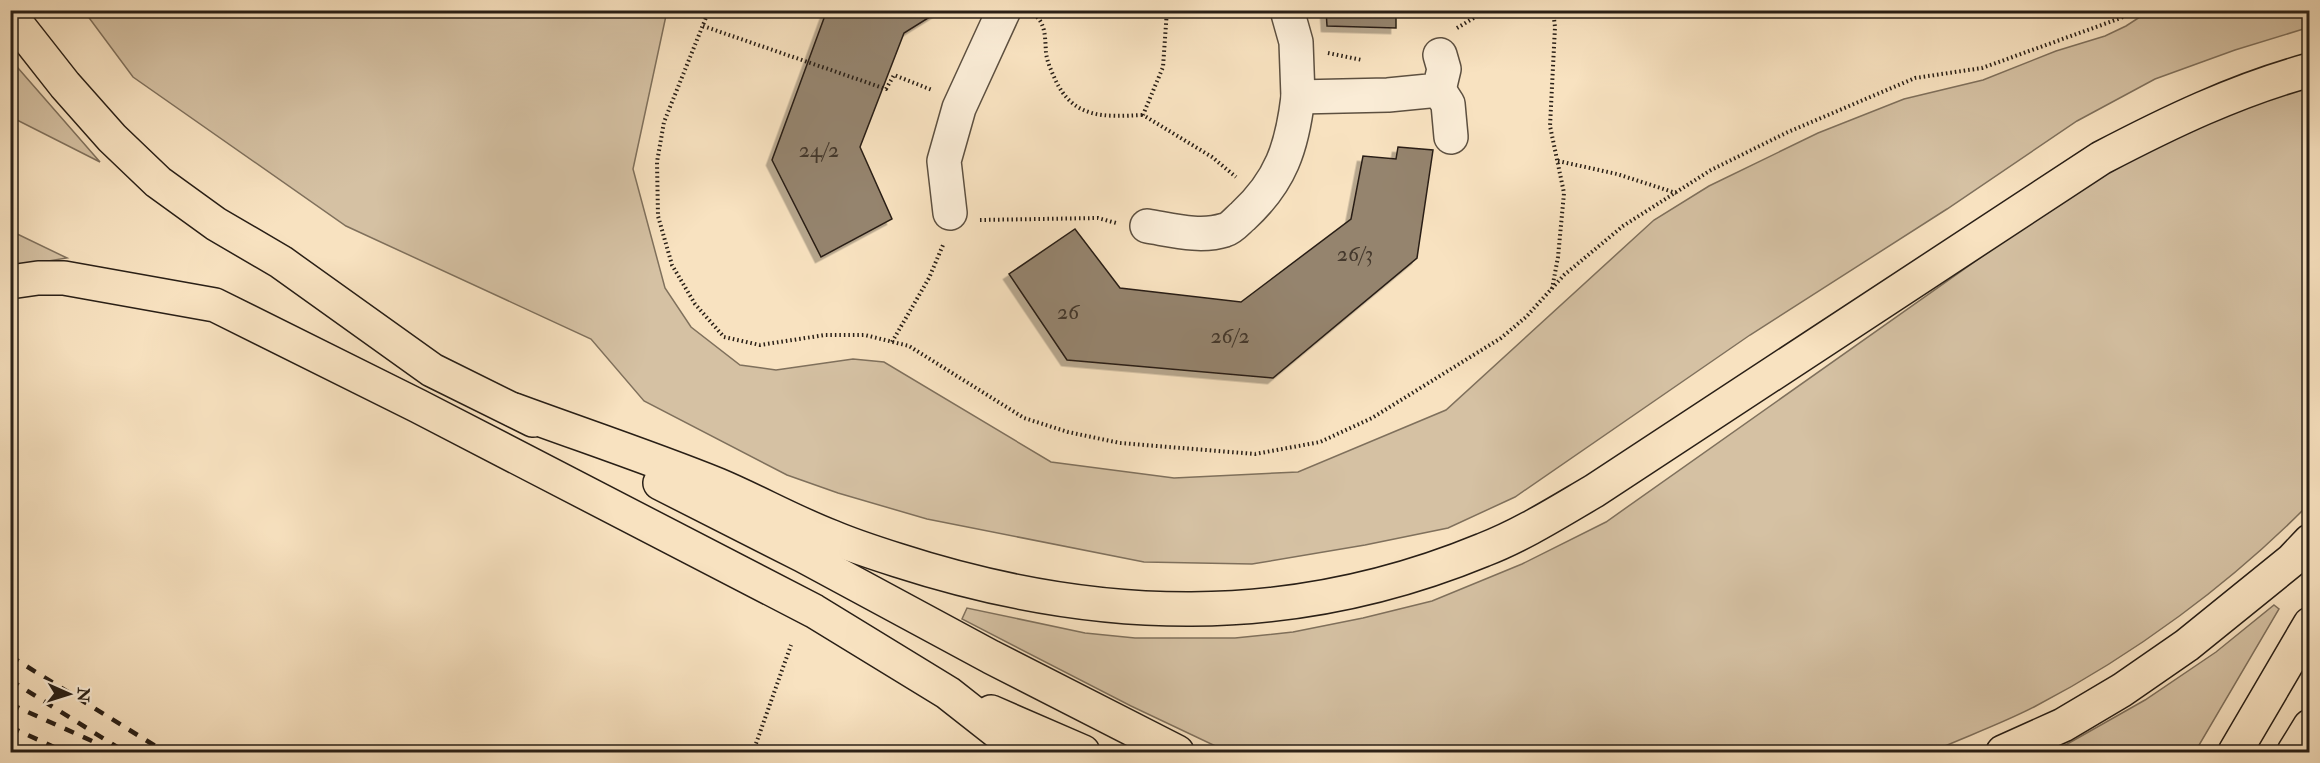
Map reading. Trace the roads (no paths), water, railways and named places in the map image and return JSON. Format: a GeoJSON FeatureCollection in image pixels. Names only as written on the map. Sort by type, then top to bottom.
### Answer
{"type":"FeatureCollection","features":[{"type":"Feature","properties":{"kind":"highway"},"geometry":{"type":"LineString","coordinates":[[10,15],[64,85],[112,138],[158,182],[216,224],[281,262],[432,370],[802,555],[991,657],[1177,753]]}},
{"type":"Feature","properties":{"kind":"highway"},"geometry":{"type":"LineString","coordinates":[[514,410],[717,485],[832,537],[898,560],[1014,591],[1093,605],[1165,610],[1233,609],[1301,602],[1351,592],[1429,570],[1485,550],[1538,524],[1604,485],[2101,158],[2161,127],[2215,103],[2272,81],[2310,70]]}},
{"type":"Feature","properties":{"kind":"highway"},"geometry":{"type":"LineString","coordinates":[[10,282],[38,278],[64,278],[215,305],[418,406],[814,611],[948,693],[1023,753]]}},
{"type":"Feature","properties":{"kind":"highway"},"geometry":{"type":"LineString","coordinates":[[2003,753],[2063,725],[2121,690],[2187,645],[2292,560],[2310,541]]}},
{"type":"Feature","properties":{"kind":"highway"},"geometry":{"type":"LineString","coordinates":[[2235,753],[2310,624]]}},
{"type":"Feature","properties":{"kind":"highway"},"geometry":{"type":"LineString","coordinates":[[948,693],[1083,753]]}},
{"type":"Feature","properties":{"kind":"highway"},"geometry":{"type":"LineString","coordinates":[[2294,753],[2310,726]]}},
{"type":"Feature","properties":{"kind":"street"},"geometry":{"type":"LineString","coordinates":[[950,213],[944,160],[959,108],[1004,10]]}},
{"type":"Feature","properties":{"kind":"street"},"geometry":{"type":"LineString","coordinates":[[1147,226],[1200,234],[1227,230],[1253,207],[1279,172],[1294,133],[1299,97],[1296,42],[1287,10]]}},
{"type":"Feature","properties":{"kind":"street"},"geometry":{"type":"LineString","coordinates":[[1445,44],[1444,69],[1439,90],[1448,104],[1451,137]]}},
{"type":"Feature","properties":{"kind":"street"},"geometry":{"type":"LineString","coordinates":[[1299,97],[1439,90]]}},
{"type":"Feature","properties":{"kind":"railway"},"geometry":{"type":"LineString","coordinates":[[10,656],[165,752]]}},
{"type":"Feature","properties":{"kind":"railway"},"geometry":{"type":"LineString","coordinates":[[10,680],[125,752]]}},
{"type":"Feature","properties":{"kind":"railway"},"geometry":{"type":"LineString","coordinates":[[10,704],[101,745]]}},
{"type":"Feature","properties":{"kind":"railway"},"geometry":{"type":"LineString","coordinates":[[10,727],[65,752]]}}]}
